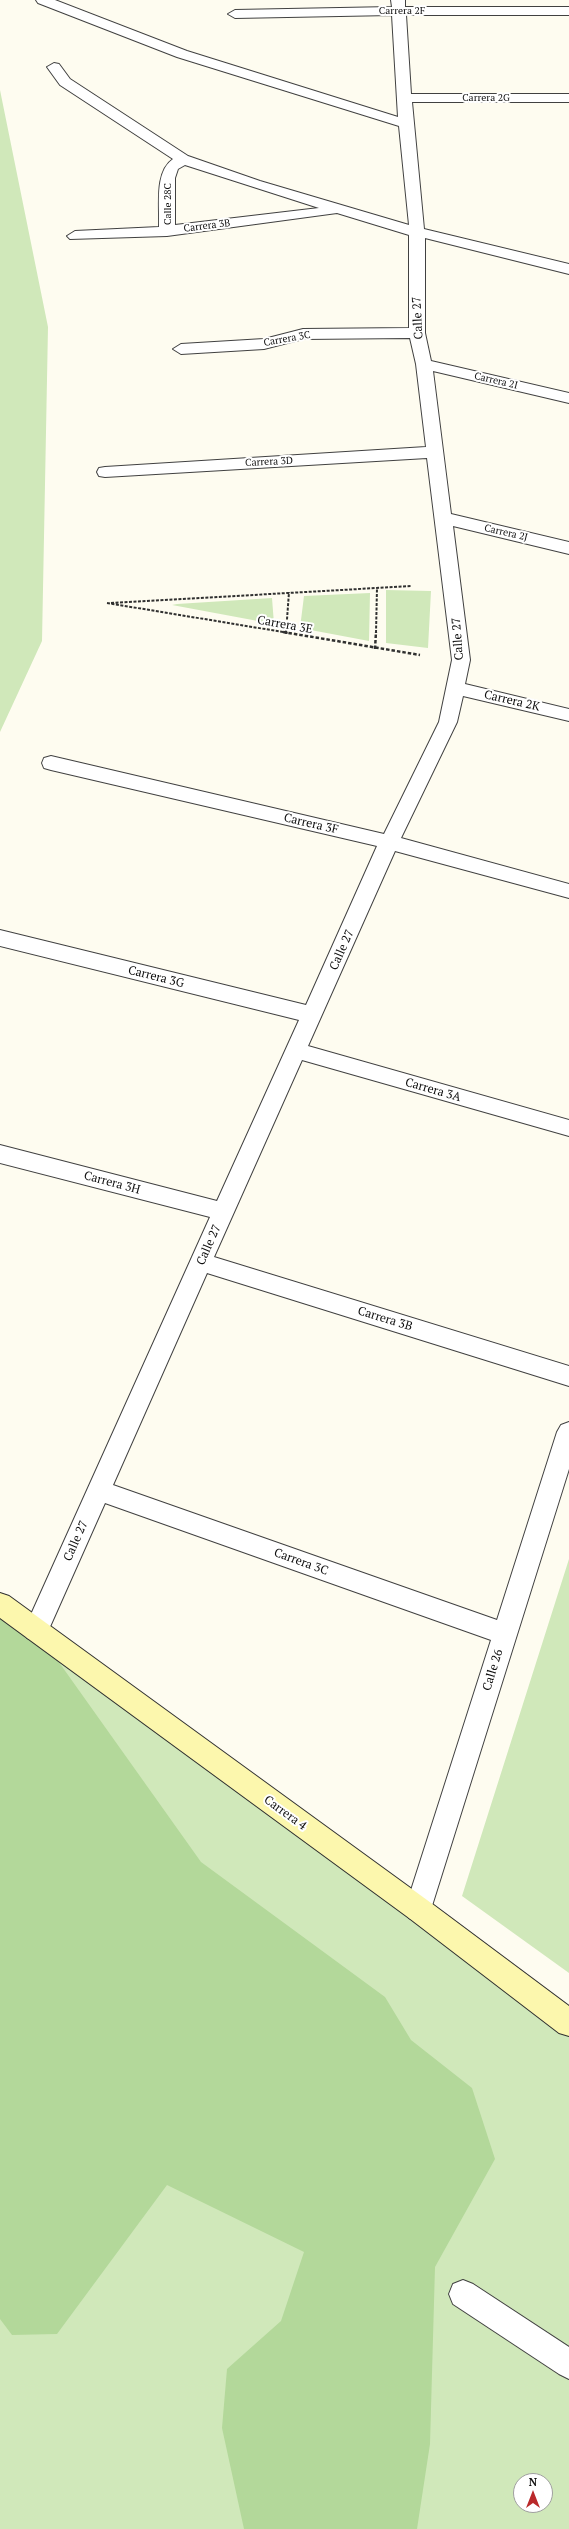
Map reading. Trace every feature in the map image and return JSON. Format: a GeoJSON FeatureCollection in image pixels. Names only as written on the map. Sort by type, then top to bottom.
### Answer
{"type":"FeatureCollection","features":[{"type":"Feature","properties":{"kind":"main road","name":"Carrera 4"},"geometry":{"type":"LineString","coordinates":[[0,1604],[418,1909],[569,2023]]}},
{"type":"Feature","properties":{"kind":"street"},"geometry":{"type":"LineString","coordinates":[[43,0],[182,54],[406,124]]}},
{"type":"Feature","properties":{"kind":"street","name":"Calle 27"},"geometry":{"type":"LineString","coordinates":[[36,1630],[297,1051],[389,842],[448,722],[456,688],[461,660],[453,584],[434,452],[424,364],[417,333],[417,232],[406,124],[398,5]]}},
{"type":"Feature","properties":{"kind":"street","name":"Carrera 2F"},"geometry":{"type":"LineString","coordinates":[[235,14],[398,5],[569,11]]}},
{"type":"Feature","properties":{"kind":"street"},"geometry":{"type":"LineString","coordinates":[[54,67],[64,82],[183,159],[339,210],[417,232],[569,269]]}},
{"type":"Feature","properties":{"kind":"street","name":"Carrera 2G"},"geometry":{"type":"LineString","coordinates":[[404,98],[569,98]]}},
{"type":"Feature","properties":{"kind":"street","name":"Calle 28C"},"geometry":{"type":"LineString","coordinates":[[168,231],[168,178],[171,167],[183,159]]}},
{"type":"Feature","properties":{"kind":"street","name":"Carrera 3B"},"geometry":{"type":"LineString","coordinates":[[75,236],[168,231],[339,210]]}},
{"type":"Feature","properties":{"kind":"street","name":"Carrera 3C"},"geometry":{"type":"LineString","coordinates":[[182,349],[264,344],[303,334],[417,333]]}},
{"type":"Feature","properties":{"kind":"street","name":"Carrera 2I"},"geometry":{"type":"LineString","coordinates":[[424,364],[569,398]]}},
{"type":"Feature","properties":{"kind":"street","name":"Carrera 3D"},"geometry":{"type":"LineString","coordinates":[[105,472],[434,452]]}},
{"type":"Feature","properties":{"kind":"street","name":"Carrera 2J"},"geometry":{"type":"LineString","coordinates":[[443,518],[569,548]]}},
{"type":"Feature","properties":{"kind":"street","name":"Carrera 2K"},"geometry":{"type":"LineString","coordinates":[[456,688],[569,715]]}},
{"type":"Feature","properties":{"kind":"street","name":"Carrera 3F"},"geometry":{"type":"LineString","coordinates":[[51,763],[389,842],[569,891]]}},
{"type":"Feature","properties":{"kind":"street","name":"Carrera 3G"},"geometry":{"type":"LineString","coordinates":[[0,938],[313,1015]]}},
{"type":"Feature","properties":{"kind":"street","name":"Carrera 3A"},"geometry":{"type":"LineString","coordinates":[[297,1051],[569,1128]]}},
{"type":"Feature","properties":{"kind":"street","name":"Carrera 3H"},"geometry":{"type":"LineString","coordinates":[[0,1154],[224,1212]]}},
{"type":"Feature","properties":{"kind":"street","name":"Carrera 3B"},"geometry":{"type":"LineString","coordinates":[[202,1262],[569,1376]]}},
{"type":"Feature","properties":{"kind":"street","name":"Calle 26"},"geometry":{"type":"LineString","coordinates":[[418,1909],[569,1432]]}},
{"type":"Feature","properties":{"kind":"street","name":"Carrera 3C"},"geometry":{"type":"LineString","coordinates":[[98,1490],[505,1634]]}},
{"type":"Feature","properties":{"kind":"street"},"geometry":{"type":"LineString","coordinates":[[463,2294],[569,2364]]}},
{"type":"Feature","properties":{"kind":"path"},"geometry":{"type":"LineString","coordinates":[[286,634],[288,592],[453,584]]}},
{"type":"Feature","properties":{"kind":"path"},"geometry":{"type":"LineString","coordinates":[[375,649],[377,588]]}},
{"type":"Feature","properties":{"kind":"path","name":"Carrera 3E"},"geometry":{"type":"LineString","coordinates":[[288,592],[107,603],[375,649],[461,660]]}},
{"type":"Feature","properties":{"kind":"green space"},"geometry":{"type":"Polygon","coordinates":[[[0,90],[48,327],[42,641],[0,732],[0,90]]]}},
{"type":"Feature","properties":{"kind":"green space"},"geometry":{"type":"Polygon","coordinates":[[[386,590],[431,591],[428,648],[386,643],[386,590]]]}},
{"type":"Feature","properties":{"kind":"green space"},"geometry":{"type":"Polygon","coordinates":[[[370,593],[369,641],[300,628],[304,596],[370,593]]]}},
{"type":"Feature","properties":{"kind":"green space"},"geometry":{"type":"Polygon","coordinates":[[[272,598],[274,624],[172,605],[177,604],[272,598]]]}},
{"type":"Feature","properties":{"kind":"green space"},"geometry":{"type":"Polygon","coordinates":[[[569,1559],[569,1973],[462,1896],[569,1559]]]}},
{"type":"Feature","properties":{"kind":"green space"},"geometry":{"type":"Polygon","coordinates":[[[0,1604],[36,1630],[201,1862],[385,1997],[411,2040],[472,2088],[495,2159],[435,2267],[430,2444],[417,2529],[244,2529],[222,2428],[227,2369],[281,2321],[304,2252],[167,2185],[57,2334],[12,2335],[0,2319],[0,1604]]]}},
{"type":"Feature","properties":{"kind":"green space"},"geometry":{"type":"Polygon","coordinates":[[[0,1612],[569,2029],[569,2529],[0,2529],[0,1612]]]}}]}
